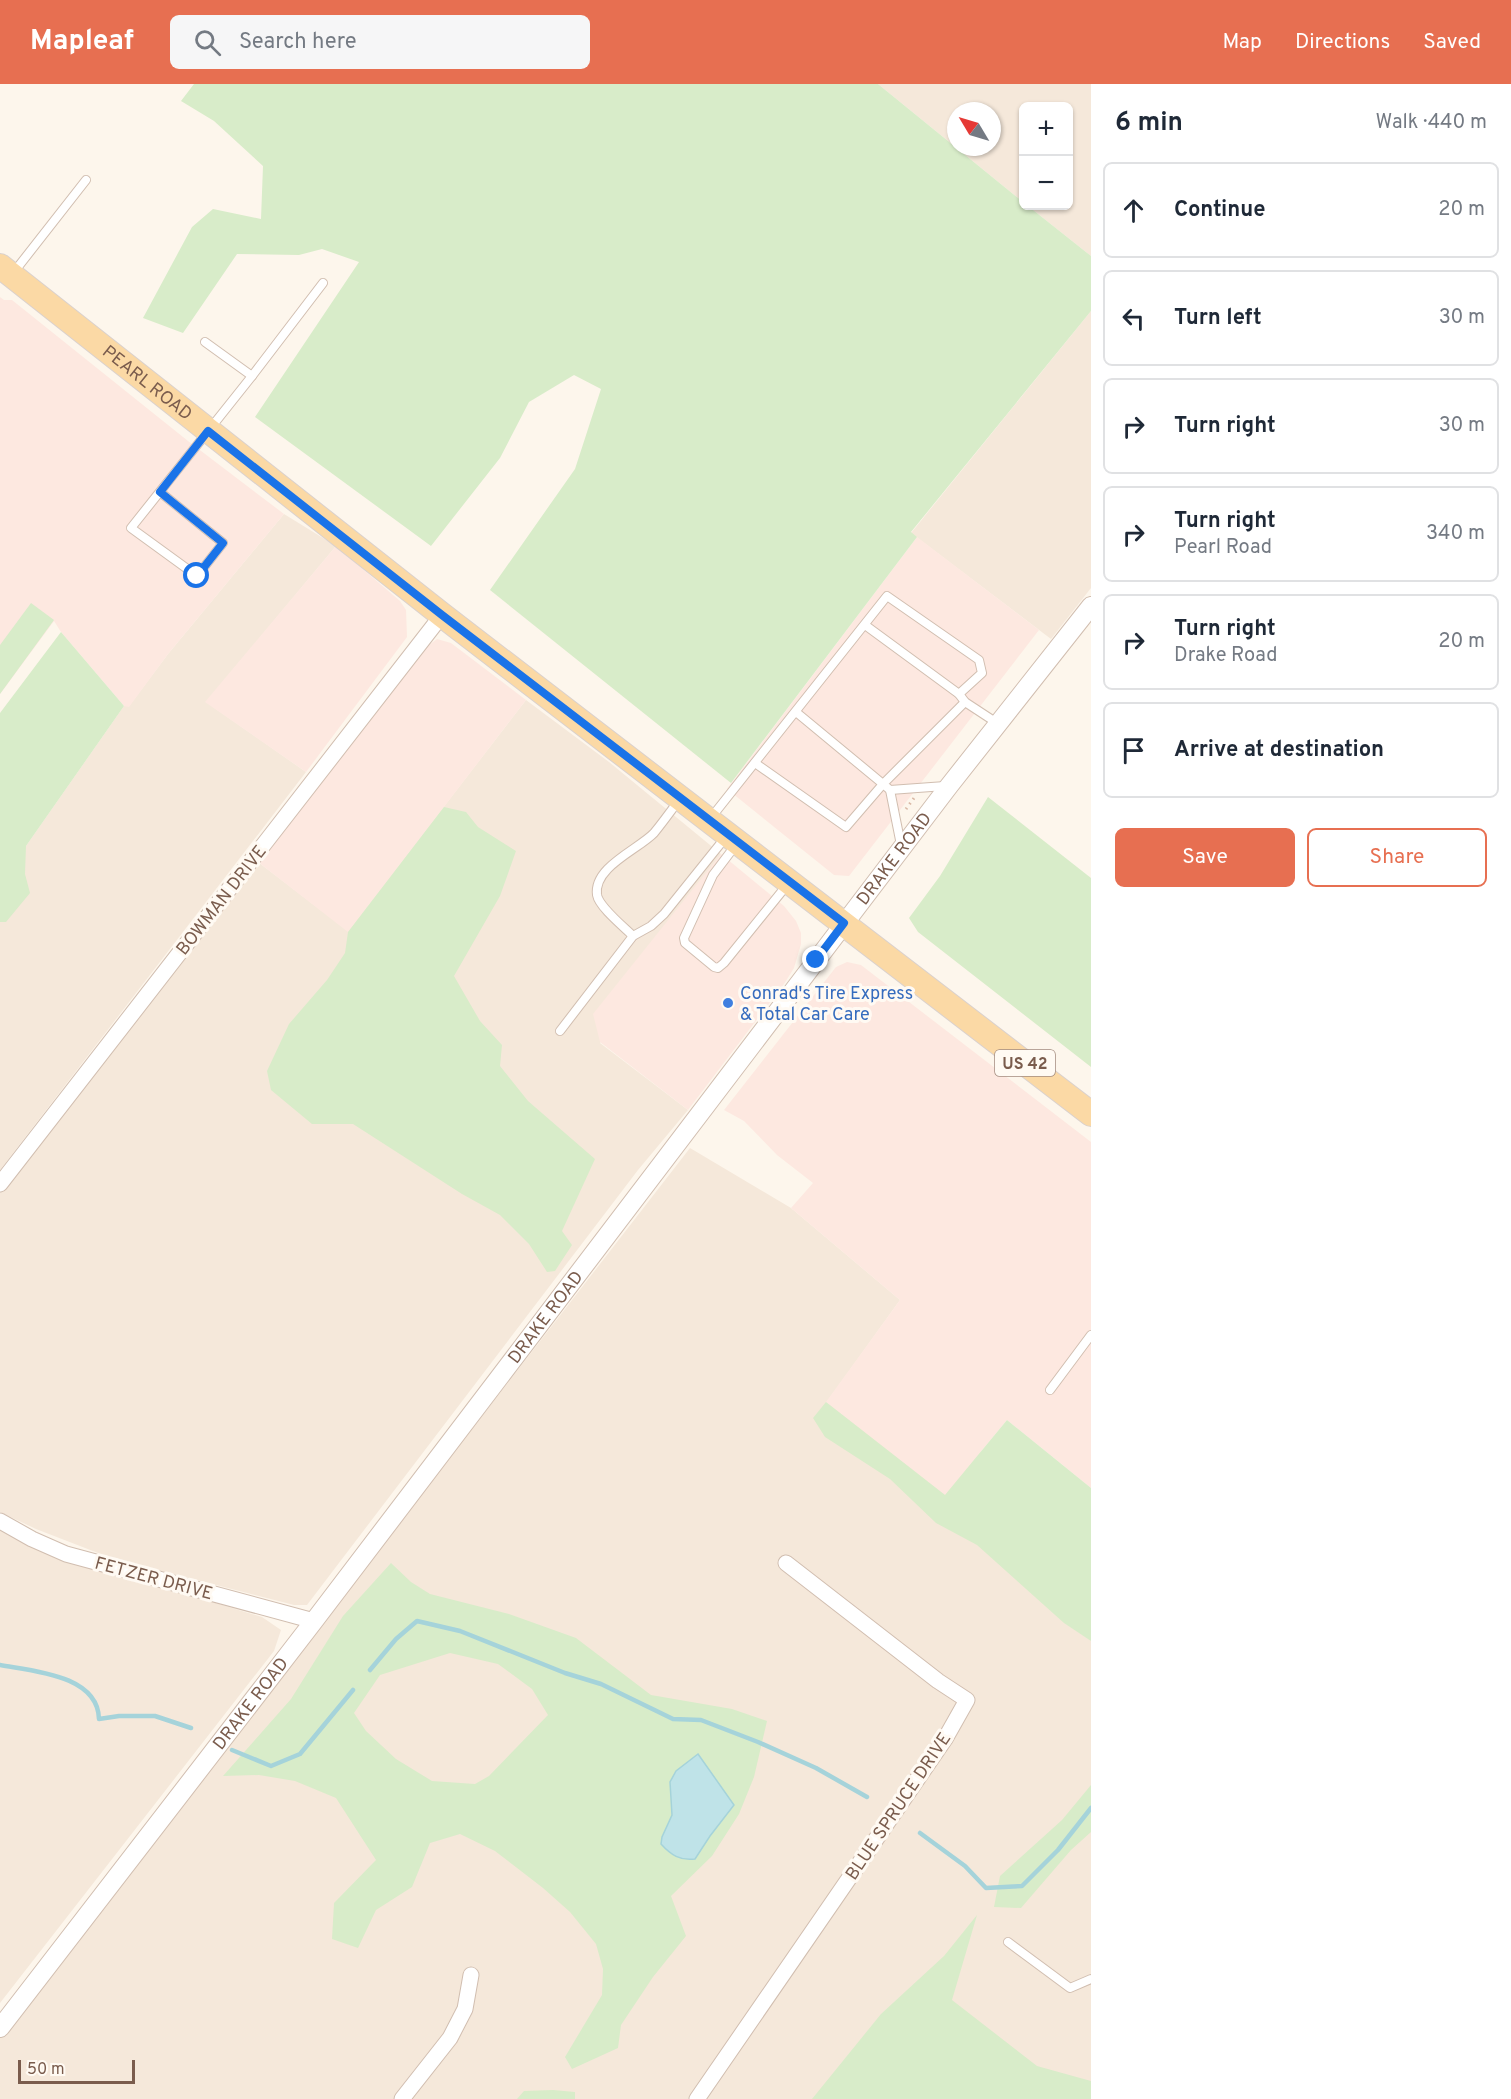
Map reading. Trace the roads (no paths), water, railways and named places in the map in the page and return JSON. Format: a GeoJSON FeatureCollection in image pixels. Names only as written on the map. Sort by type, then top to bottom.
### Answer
{"type":"FeatureCollection","features":[{"type":"Feature","properties":{"kind":"main road","name":"PEARL ROAD"},"geometry":{"type":"LineString","coordinates":[[4,271],[442,615],[1091,1114]]}},
{"type":"Feature","properties":{"kind":"street","name":"DRAKE ROAD"},"geometry":{"type":"LineString","coordinates":[[0,2028],[314,1622],[844,923],[1091,606]]}},
{"type":"Feature","properties":{"kind":"street","name":"BOWMAN DRIVE"},"geometry":{"type":"LineString","coordinates":[[0,1184],[442,615]]}},
{"type":"Feature","properties":{"kind":"street","name":"FETZER DRIVE"},"geometry":{"type":"LineString","coordinates":[[0,1521],[66,1554],[314,1622]]}},
{"type":"Feature","properties":{"kind":"street","name":"BLUE SPRUCE DRIVE"},"geometry":{"type":"LineString","coordinates":[[698,2099],[945,1739],[967,1700],[938,1681],[786,1563]]}},
{"type":"Feature","properties":{"kind":"street"},"geometry":{"type":"LineString","coordinates":[[402,2099],[450,2038],[465,2009],[471,1975]]}},
{"type":"Feature","properties":{"kind":"lane"},"geometry":{"type":"LineString","coordinates":[[4,271],[86,180]]}},
{"type":"Feature","properties":{"kind":"lane"},"geometry":{"type":"LineString","coordinates":[[160,492],[223,543],[197,576],[131,528],[323,283]]}},
{"type":"Feature","properties":{"kind":"lane"},"geometry":{"type":"LineString","coordinates":[[205,342],[252,376]]}},
{"type":"Feature","properties":{"kind":"lane"},"geometry":{"type":"LineString","coordinates":[[790,882],[718,968],[714,968],[685,943],[684,938],[713,875],[725,832],[755,763],[887,596],[979,660],[982,673],[959,694]]}},
{"type":"Feature","properties":{"kind":"lane"},"geometry":{"type":"LineString","coordinates":[[865,625],[959,694],[965,702],[999,725]]}},
{"type":"Feature","properties":{"kind":"lane"},"geometry":{"type":"LineString","coordinates":[[755,763],[846,827],[965,702]]}},
{"type":"Feature","properties":{"kind":"lane"},"geometry":{"type":"LineString","coordinates":[[796,712],[886,787],[901,849]]}},
{"type":"Feature","properties":{"kind":"lane"},"geometry":{"type":"LineString","coordinates":[[886,787],[950,786]]}},
{"type":"Feature","properties":{"kind":"lane"},"geometry":{"type":"LineString","coordinates":[[633,936],[600,904],[598,888],[606,871],[652,834],[680,798]]}},
{"type":"Feature","properties":{"kind":"lane"},"geometry":{"type":"LineString","coordinates":[[560,1031],[633,936],[651,926],[664,914],[725,832]]}},
{"type":"Feature","properties":{"kind":"lane"},"geometry":{"type":"LineString","coordinates":[[1050,1390],[1091,1335]]}},
{"type":"Feature","properties":{"kind":"lane"},"geometry":{"type":"LineString","coordinates":[[1008,1942],[1070,1988],[1091,1979]]}},
{"type":"Feature","properties":{"kind":"water"},"geometry":{"type":"Polygon","coordinates":[[[698,1754],[734,1805],[695,1859],[685,1859],[672,1854],[661,1844],[672,1815],[670,1782],[676,1771],[698,1754]]]}},
{"type":"Feature","properties":{"kind":"waterway"},"geometry":{"type":"LineString","coordinates":[[370,1670],[396,1639],[417,1621],[460,1631],[565,1673],[601,1684],[673,1719],[701,1720],[758,1742],[816,1768],[867,1797]]}},
{"type":"Feature","properties":{"kind":"waterway"},"geometry":{"type":"LineString","coordinates":[[0,1665],[46,1673],[76,1684],[88,1693],[96,1704],[99,1719],[119,1716],[155,1716],[191,1728]]}},
{"type":"Feature","properties":{"kind":"waterway"},"geometry":{"type":"LineString","coordinates":[[232,1750],[271,1766],[300,1754],[353,1690]]}},
{"type":"Feature","properties":{"kind":"waterway"},"geometry":{"type":"LineString","coordinates":[[920,1833],[965,1866],[986,1888],[1022,1886],[1058,1850],[1091,1808]]}},
{"type":"Feature","properties":{"kind":"place","name":"Conrad's Tire Express & Total Car Care"},"geometry":{"type":"Point","coordinates":[728,1003]}}]}
